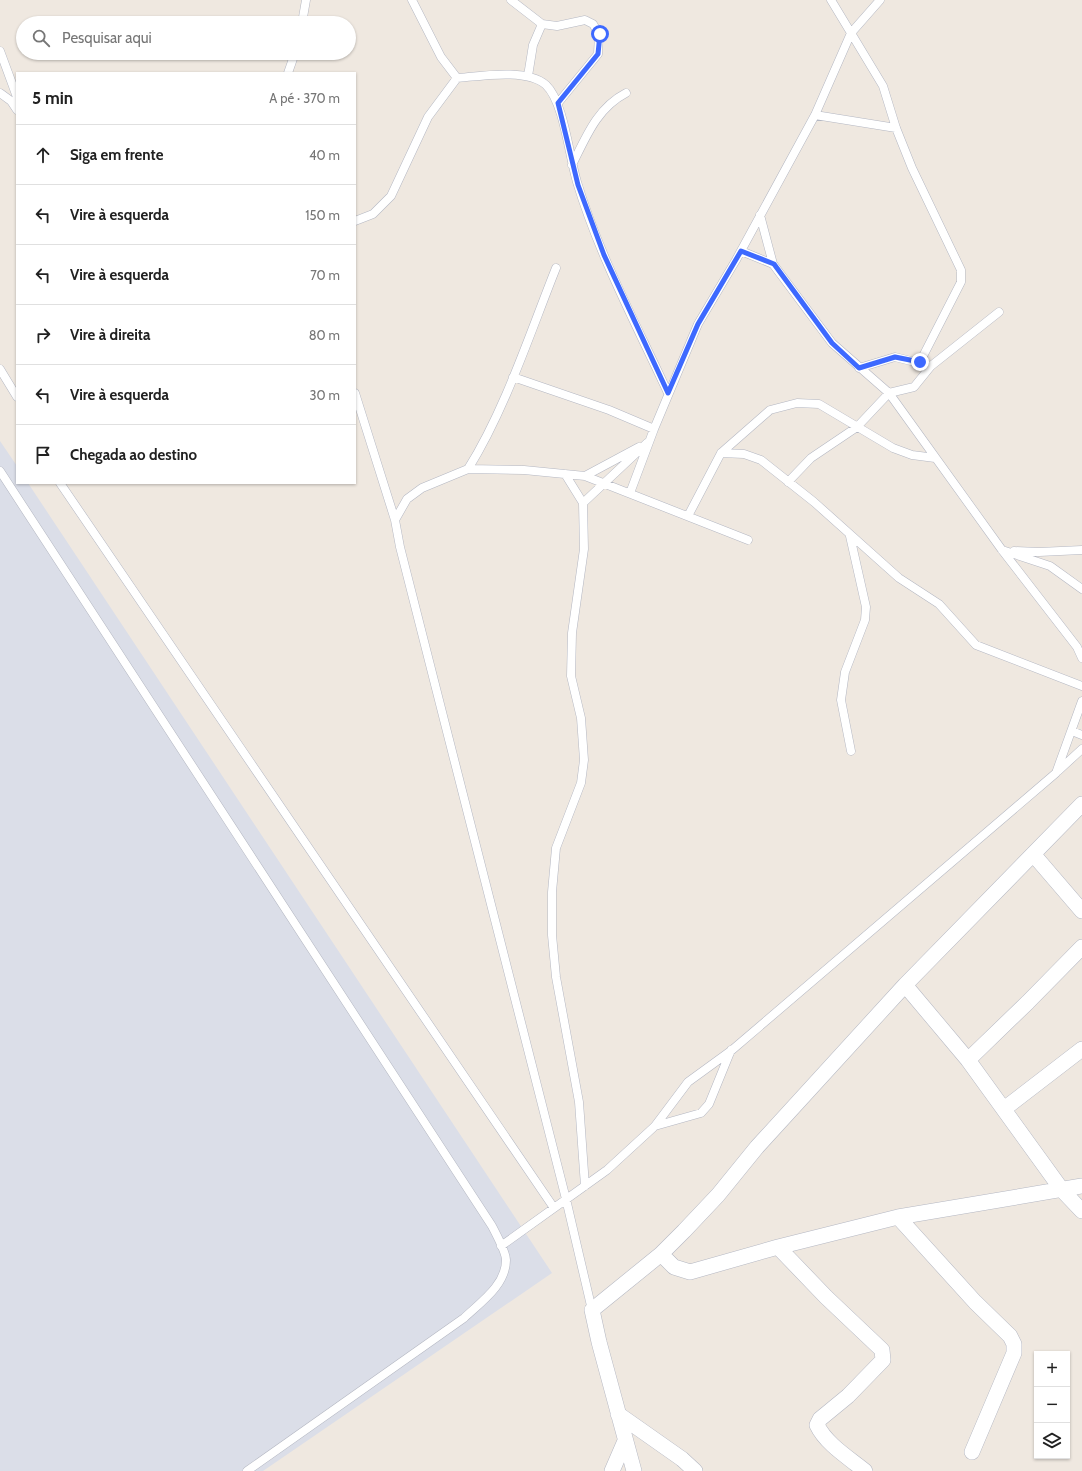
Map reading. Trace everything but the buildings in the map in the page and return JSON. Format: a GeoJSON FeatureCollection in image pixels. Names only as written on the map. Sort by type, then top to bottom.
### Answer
{"type":"FeatureCollection","features":[{"type":"Feature","properties":{"kind":"street"},"geometry":{"type":"LineString","coordinates":[[634,1471],[592,1310],[661,1254],[718,1195],[757,1147],[905,985],[1082,804]]}},
{"type":"Feature","properties":{"kind":"street"},"geometry":{"type":"LineString","coordinates":[[1033,854],[1082,911]]}},
{"type":"Feature","properties":{"kind":"street"},"geometry":{"type":"LineString","coordinates":[[968,1060],[1082,947]]}},
{"type":"Feature","properties":{"kind":"street"},"geometry":{"type":"LineString","coordinates":[[905,985],[968,1060],[1062,1190],[1082,1211]]}},
{"type":"Feature","properties":{"kind":"street"},"geometry":{"type":"LineString","coordinates":[[1004,1109],[1082,1049]]}},
{"type":"Feature","properties":{"kind":"street"},"geometry":{"type":"LineString","coordinates":[[661,1254],[674,1267],[690,1272],[778,1247],[898,1217],[1082,1186]]}},
{"type":"Feature","properties":{"kind":"street"},"geometry":{"type":"LineString","coordinates":[[898,1217],[975,1302],[1010,1336],[1014,1344],[1014,1353],[972,1452]]}},
{"type":"Feature","properties":{"kind":"street"},"geometry":{"type":"LineString","coordinates":[[778,1247],[826,1297],[882,1350],[884,1354],[883,1360],[831,1411],[820,1419],[817,1425],[820,1431],[831,1443],[865,1471]]}},
{"type":"Feature","properties":{"kind":"street"},"geometry":{"type":"LineString","coordinates":[[618,1414],[682,1459],[695,1471]]}},
{"type":"Feature","properties":{"kind":"street"},"geometry":{"type":"LineString","coordinates":[[612,1471],[625,1441]]}},
{"type":"Feature","properties":{"kind":"lane"},"geometry":{"type":"LineString","coordinates":[[303,16],[306,0]]}},
{"type":"Feature","properties":{"kind":"lane"},"geometry":{"type":"LineString","coordinates":[[412,0],[441,57],[457,78]]}},
{"type":"Feature","properties":{"kind":"lane"},"geometry":{"type":"LineString","coordinates":[[511,0],[542,24],[557,26],[585,20],[593,24],[600,34],[598,54],[558,103]]}},
{"type":"Feature","properties":{"kind":"lane"},"geometry":{"type":"LineString","coordinates":[[831,0],[883,86],[896,128],[912,168],[961,270],[961,282],[920,362]]}},
{"type":"Feature","properties":{"kind":"lane"},"geometry":{"type":"LineString","coordinates":[[630,493],[668,393],[698,324],[741,251],[815,115],[851,33],[880,0]]}},
{"type":"Feature","properties":{"kind":"lane"},"geometry":{"type":"LineString","coordinates":[[528,76],[533,45],[542,24]]}},
{"type":"Feature","properties":{"kind":"lane"},"geometry":{"type":"LineString","coordinates":[[0,51],[16,94]]}},
{"type":"Feature","properties":{"kind":"lane"},"geometry":{"type":"LineString","coordinates":[[288,72],[293,60]]}},
{"type":"Feature","properties":{"kind":"lane"},"geometry":{"type":"LineString","coordinates":[[356,221],[373,214],[391,196],[428,117],[457,78],[495,75],[528,76],[544,84],[558,103],[572,165],[604,255],[668,393]]}},
{"type":"Feature","properties":{"kind":"lane"},"geometry":{"type":"LineString","coordinates":[[0,93],[11,101],[16,108]]}},
{"type":"Feature","properties":{"kind":"lane"},"geometry":{"type":"LineString","coordinates":[[572,165],[593,121],[604,108],[626,93]]}},
{"type":"Feature","properties":{"kind":"lane"},"geometry":{"type":"LineString","coordinates":[[815,115],[896,128]]}},
{"type":"Feature","properties":{"kind":"lane"},"geometry":{"type":"LineString","coordinates":[[760,215],[774,264],[832,343],[889,393],[1002,550],[1077,647],[1082,658]]}},
{"type":"Feature","properties":{"kind":"lane"},"geometry":{"type":"LineString","coordinates":[[741,251],[774,264]]}},
{"type":"Feature","properties":{"kind":"lane"},"geometry":{"type":"LineString","coordinates":[[468,469],[480,450],[513,378],[556,268]]}},
{"type":"Feature","properties":{"kind":"lane"},"geometry":{"type":"LineString","coordinates":[[788,482],[812,458],[858,427],[889,393],[914,387],[931,366],[999,312]]}},
{"type":"Feature","properties":{"kind":"lane"},"geometry":{"type":"LineString","coordinates":[[859,368],[895,357],[920,362],[931,366]]}},
{"type":"Feature","properties":{"kind":"lane"},"geometry":{"type":"LineString","coordinates":[[0,369],[16,395]]}},
{"type":"Feature","properties":{"kind":"lane"},"geometry":{"type":"LineString","coordinates":[[513,378],[610,410],[654,429]]}},
{"type":"Feature","properties":{"kind":"lane"},"geometry":{"type":"LineString","coordinates":[[356,396],[394,520],[566,1199],[592,1310]]}},
{"type":"Feature","properties":{"kind":"lane"},"geometry":{"type":"LineString","coordinates":[[688,516],[721,452],[770,410],[798,403],[819,404],[893,448],[912,455],[935,458]]}},
{"type":"Feature","properties":{"kind":"lane"},"geometry":{"type":"LineString","coordinates":[[585,476],[649,442]]}},
{"type":"Feature","properties":{"kind":"lane"},"geometry":{"type":"LineString","coordinates":[[583,503],[649,442]]}},
{"type":"Feature","properties":{"kind":"lane"},"geometry":{"type":"LineString","coordinates":[[721,452],[744,454],[761,460],[814,502],[850,536],[899,578],[939,604],[976,645],[1082,686]]}},
{"type":"Feature","properties":{"kind":"lane"},"geometry":{"type":"LineString","coordinates":[[394,520],[407,498],[422,488],[468,469],[524,470],[585,476],[748,540]]}},
{"type":"Feature","properties":{"kind":"lane"},"geometry":{"type":"LineString","coordinates":[[0,471],[492,1226],[507,1258],[504,1276],[493,1291],[464,1318],[277,1452],[247,1471]]}},
{"type":"Feature","properties":{"kind":"lane"},"geometry":{"type":"LineString","coordinates":[[565,474],[583,503],[584,549],[572,633],[572,676],[581,718],[584,760],[581,783],[556,848],[552,892],[552,935],[556,977],[579,1102],[584,1186]]}},
{"type":"Feature","properties":{"kind":"lane"},"geometry":{"type":"LineString","coordinates":[[61,484],[554,1208]]}},
{"type":"Feature","properties":{"kind":"lane"},"geometry":{"type":"LineString","coordinates":[[850,536],[866,607],[865,620],[844,672],[841,700],[852,751]]}},
{"type":"Feature","properties":{"kind":"lane"},"geometry":{"type":"LineString","coordinates":[[1002,550],[1039,552],[1082,550]]}},
{"type":"Feature","properties":{"kind":"lane"},"geometry":{"type":"LineString","coordinates":[[1002,550],[1050,566],[1082,589]]}},
{"type":"Feature","properties":{"kind":"lane"},"geometry":{"type":"LineString","coordinates":[[1056,773],[1082,701]]}},
{"type":"Feature","properties":{"kind":"lane"},"geometry":{"type":"LineString","coordinates":[[1072,731],[1082,735]]}},
{"type":"Feature","properties":{"kind":"lane"},"geometry":{"type":"LineString","coordinates":[[501,1246],[607,1170],[655,1126],[688,1082],[732,1050],[1056,773],[1082,748]]}},
{"type":"Feature","properties":{"kind":"lane"},"geometry":{"type":"LineString","coordinates":[[655,1126],[701,1113],[709,1104],[732,1050]]}},
{"type":"Feature","properties":{"kind":"shaded area"},"geometry":{"type":"Polygon","coordinates":[[[0,441],[16,465],[16,484],[29,484],[552,1273],[263,1471],[0,1471],[0,441]]]}},
{"type":"Feature","properties":{"kind":"route"},"geometry":{"type":"LineString","coordinates":[[600,34],[598,54],[558,103],[578,185],[604,255],[668,393],[698,324],[741,251],[774,264],[832,343],[859,368],[895,357],[920,362]]}}]}
